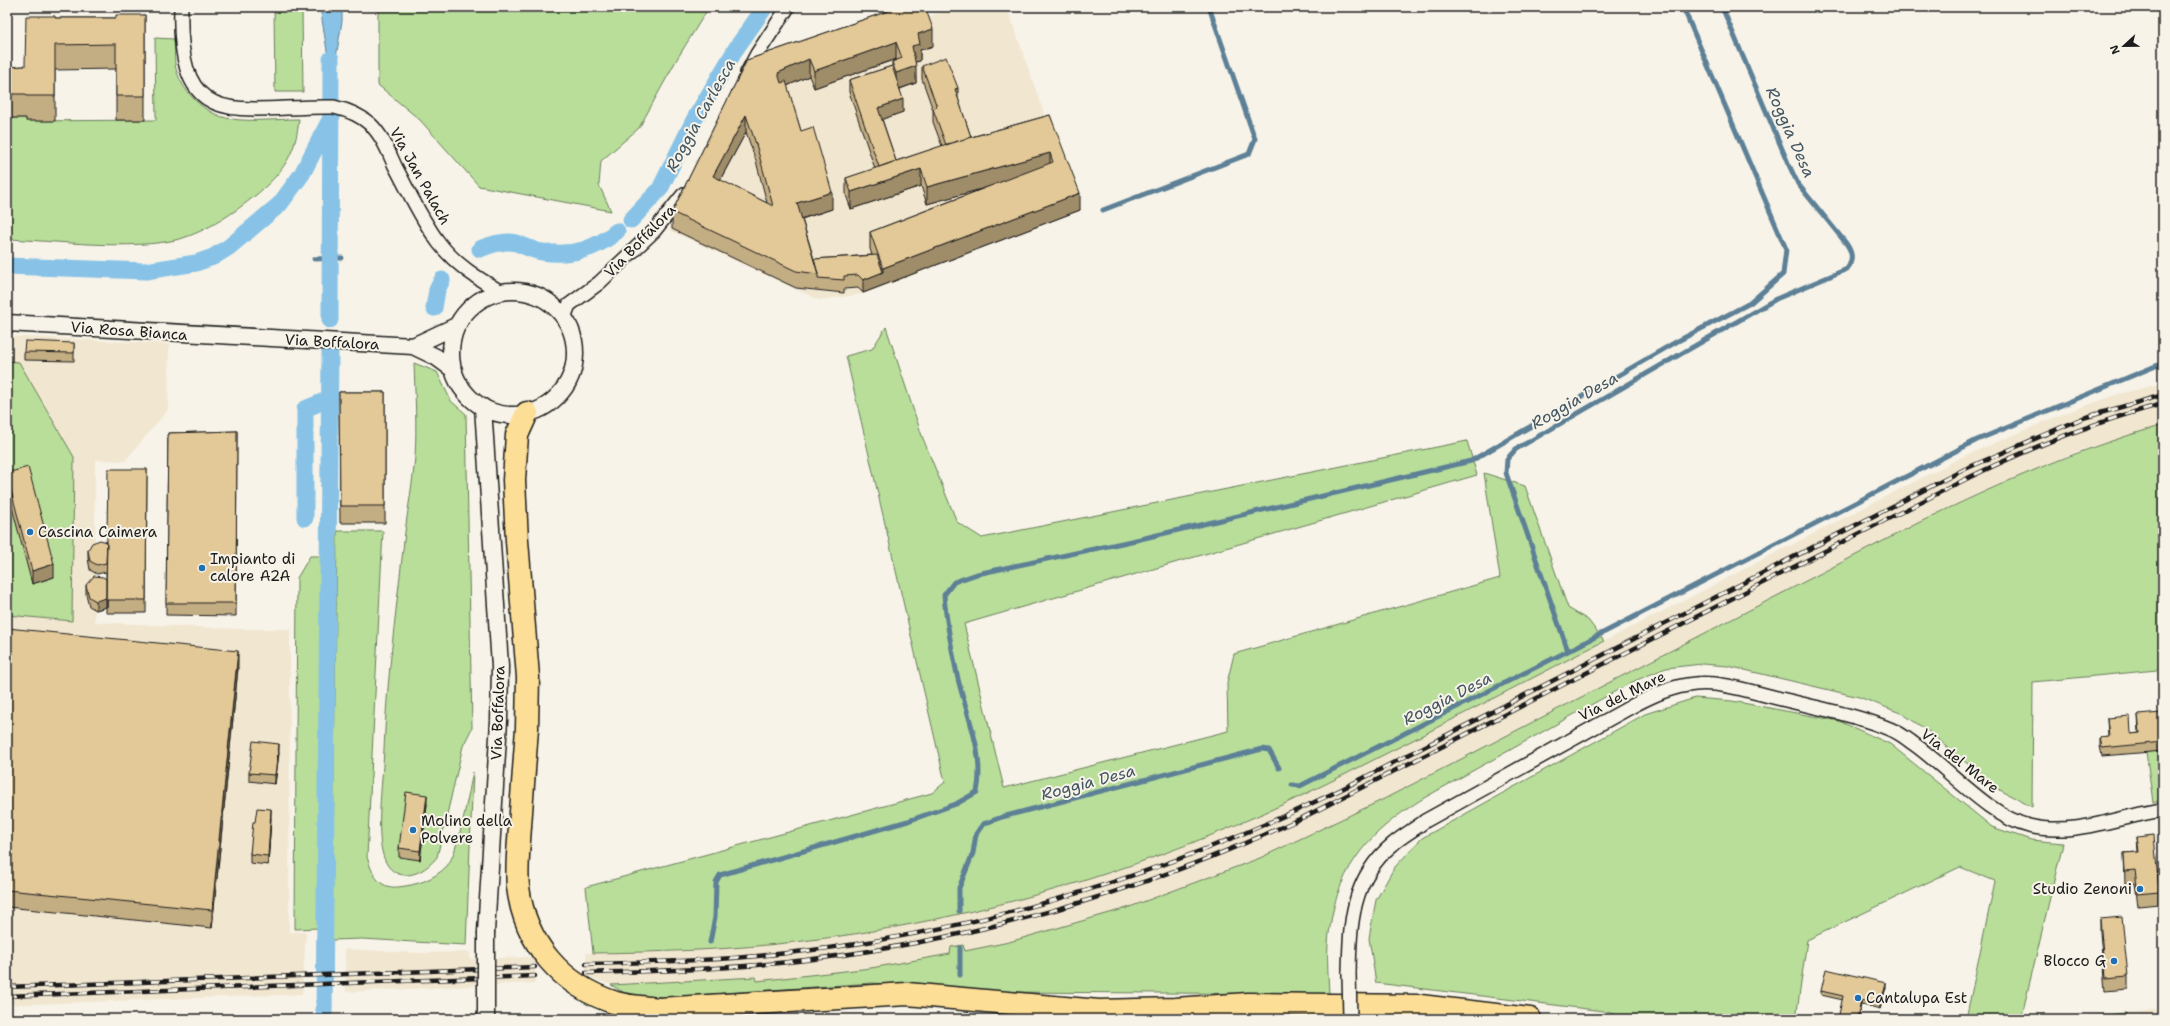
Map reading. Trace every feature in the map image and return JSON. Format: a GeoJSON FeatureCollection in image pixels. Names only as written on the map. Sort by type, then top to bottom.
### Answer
{"type":"FeatureCollection","features":[{"type":"Feature","properties":{"kind":"highway"},"geometry":{"type":"LineString","coordinates":[[526,413],[517,435],[514,480],[517,541],[528,677],[527,728],[520,826],[518,886],[526,920],[544,954],[569,980],[584,990],[618,1003],[658,1009],[907,994],[1099,1011],[1175,1009],[1248,1004],[1420,1006],[1530,1019]]}},
{"type":"Feature","properties":{"kind":"highway"},"geometry":{"type":"LineString","coordinates":[[1105,1019],[1175,1009]]}},
{"type":"Feature","properties":{"kind":"street","name":"Via Jan Palach"},"geometry":{"type":"LineString","coordinates":[[181,7],[186,70],[194,87],[206,98],[220,106],[237,108],[323,107],[345,110],[369,123],[381,138],[417,209],[439,244],[461,267],[501,292]]}},
{"type":"Feature","properties":{"kind":"street"},"geometry":{"type":"LineString","coordinates":[[743,81],[757,54],[788,7]]}},
{"type":"Feature","properties":{"kind":"street","name":"Via Boffalora"},"geometry":{"type":"LineString","coordinates":[[564,318],[566,309],[572,302],[599,283],[654,231],[681,200],[688,186]]}},
{"type":"Feature","properties":{"kind":"street","name":"Via Boffalora"},"geometry":{"type":"LineString","coordinates":[[501,292],[524,292],[538,296],[551,304],[564,318],[574,344],[574,359],[571,374],[564,388],[554,399],[541,408],[526,413],[504,414],[483,406],[464,391],[454,370],[451,348],[458,325],[465,313],[476,302],[501,292]]}},
{"type":"Feature","properties":{"kind":"street","name":"Via Rosa Bianca"},"geometry":{"type":"LineString","coordinates":[[7,323],[252,338]]}},
{"type":"Feature","properties":{"kind":"street","name":"Via Boffalora"},"geometry":{"type":"LineString","coordinates":[[413,346],[458,325]]}},
{"type":"Feature","properties":{"kind":"street","name":"Via Boffalora"},"geometry":{"type":"LineString","coordinates":[[252,338],[413,346],[436,357],[454,370]]}},
{"type":"Feature","properties":{"kind":"street","name":"Via Boffalora"},"geometry":{"type":"LineString","coordinates":[[483,406],[500,666],[486,932],[486,1019]]}},
{"type":"Feature","properties":{"kind":"street","name":"Via del Mare"},"geometry":{"type":"LineString","coordinates":[[1350,1019],[1350,928],[1355,902],[1360,888],[1372,866],[1393,843],[1425,822],[1636,704],[1669,688],[1696,684],[1735,688],[1879,724],[1894,730],[1916,745],[1998,811],[2029,826],[2056,828],[2085,827],[2163,810]]}},
{"type":"Feature","properties":{"kind":"shaded area"},"geometry":{"type":"Polygon","coordinates":[[[956,7],[1007,7],[1062,165],[1080,210],[863,294],[819,300],[669,230],[748,79],[956,7]]]}},
{"type":"Feature","properties":{"kind":"shaded area"},"geometry":{"type":"Polygon","coordinates":[[[7,336],[169,344],[168,410],[125,461],[95,460],[95,622],[236,629],[290,629],[289,932],[306,932],[302,994],[7,1005],[7,336]]]}},
{"type":"Feature","properties":{"kind":"shaded area"},"geometry":{"type":"Polygon","coordinates":[[[2163,383],[2163,425],[2076,452],[1978,494],[1918,523],[1384,799],[1260,858],[1194,884],[1127,908],[1009,942],[964,952],[951,947],[950,954],[871,968],[756,981],[756,977],[611,985],[586,976],[586,953],[684,951],[802,941],[868,932],[929,920],[1054,890],[1115,871],[1177,849],[1245,822],[1376,759],[1964,456],[2063,414],[2115,395],[2163,383]]]}},
{"type":"Feature","properties":{"kind":"shaded area"},"geometry":{"type":"Polygon","coordinates":[[[345,949],[417,953],[470,952],[470,959],[535,957],[535,983],[346,992],[345,949]]]}},
{"type":"Feature","properties":{"kind":"shaded area"},"geometry":{"type":"Polygon","coordinates":[[[2163,1009],[2163,1019],[2127,1019],[2126,1013],[2163,1009]]]}},
{"type":"Feature","properties":{"kind":"green space"},"geometry":{"type":"Polygon","coordinates":[[[274,7],[302,7],[303,92],[275,92],[274,7]]]}},
{"type":"Feature","properties":{"kind":"green space"},"geometry":{"type":"Polygon","coordinates":[[[378,7],[709,7],[677,59],[639,128],[601,161],[599,185],[611,211],[479,186],[420,120],[378,85],[378,7]]]}},
{"type":"Feature","properties":{"kind":"green space"},"geometry":{"type":"Polygon","coordinates":[[[155,38],[174,39],[177,74],[188,92],[203,107],[221,117],[239,120],[299,119],[295,143],[280,171],[256,195],[229,215],[190,236],[180,239],[161,243],[117,245],[7,239],[7,118],[26,118],[26,121],[156,120],[155,38]]]}},
{"type":"Feature","properties":{"kind":"green space"},"geometry":{"type":"Polygon","coordinates":[[[886,327],[922,436],[957,522],[982,538],[1467,441],[1477,475],[964,624],[1004,788],[1228,731],[1227,683],[1234,654],[1500,578],[1484,473],[1525,486],[1568,608],[1588,620],[1604,641],[1413,740],[1286,803],[1190,844],[1082,881],[972,911],[860,933],[777,944],[724,948],[593,953],[586,887],[932,793],[945,782],[846,356],[872,349],[886,327]]]}},
{"type":"Feature","properties":{"kind":"green space"},"geometry":{"type":"Polygon","coordinates":[[[7,361],[19,362],[74,457],[72,621],[7,615],[7,361]]]}},
{"type":"Feature","properties":{"kind":"green space"},"geometry":{"type":"Polygon","coordinates":[[[414,363],[437,372],[451,401],[466,414],[472,728],[463,746],[437,857],[422,870],[414,874],[406,875],[398,874],[391,869],[386,862],[380,841],[380,815],[385,722],[390,667],[415,457],[416,422],[414,363]]]}},
{"type":"Feature","properties":{"kind":"green space"},"geometry":{"type":"Polygon","coordinates":[[[2163,425],[2163,662],[2157,670],[2033,682],[2032,807],[1998,789],[1928,731],[1903,714],[1859,697],[1728,666],[1702,664],[1666,668],[1632,682],[1424,798],[1405,810],[1374,836],[1350,867],[1341,885],[1334,905],[1328,943],[1329,994],[996,992],[872,983],[654,998],[628,995],[611,985],[756,977],[757,981],[871,968],[950,954],[951,947],[963,945],[965,951],[1009,942],[1127,908],[1260,858],[1384,799],[1948,508],[2068,456],[2163,425]]]}},
{"type":"Feature","properties":{"kind":"green space"},"geometry":{"type":"Polygon","coordinates":[[[337,531],[383,531],[367,857],[371,869],[377,879],[381,883],[391,887],[418,883],[442,871],[447,866],[455,849],[463,821],[473,772],[466,945],[362,939],[332,940],[337,531]]]}},
{"type":"Feature","properties":{"kind":"green space"},"geometry":{"type":"Polygon","coordinates":[[[310,556],[322,556],[320,928],[295,929],[297,578],[310,556]]]}},
{"type":"Feature","properties":{"kind":"green space"},"geometry":{"type":"Polygon","coordinates":[[[1695,698],[1732,701],[1839,721],[1890,744],[1992,827],[2031,840],[2063,843],[2021,1019],[1966,1019],[1995,881],[1960,867],[1807,940],[1796,1019],[1632,1019],[1603,1011],[1376,983],[1369,938],[1376,900],[1394,868],[1422,838],[1645,714],[1695,698]]]}},
{"type":"Feature","properties":{"kind":"green space"},"geometry":{"type":"Polygon","coordinates":[[[2163,751],[2163,800],[2153,802],[2146,752],[2163,751]]]}},
{"type":"Feature","properties":{"kind":"green space"},"geometry":{"type":"Polygon","coordinates":[[[2126,1013],[2127,1019],[2058,1019],[2126,1013]]]}},
{"type":"Feature","properties":{"kind":"water"},"geometry":{"type":"Polygon","coordinates":[[[320,7],[342,7],[342,21],[332,82],[320,7]]]}},
{"type":"Feature","properties":{"kind":"building"},"geometry":{"type":"Polygon","coordinates":[[[900,7],[925,7],[933,29],[918,34],[920,44],[912,46],[916,66],[896,73],[892,62],[902,58],[896,42],[814,71],[809,59],[778,73],[781,83],[786,81],[801,131],[813,127],[832,192],[797,203],[818,274],[796,271],[672,212],[747,60],[900,7]],[[746,115],[713,176],[773,206],[756,144],[746,115]]]}},
{"type":"Feature","properties":{"kind":"building"},"geometry":{"type":"Polygon","coordinates":[[[116,15],[145,15],[145,96],[116,96],[116,44],[55,45],[55,96],[26,96],[26,94],[7,94],[7,67],[25,66],[26,16],[55,16],[55,18],[116,18],[116,15]]]}},
{"type":"Feature","properties":{"kind":"building"},"geometry":{"type":"Polygon","coordinates":[[[946,57],[958,88],[955,89],[971,137],[946,145],[933,109],[937,107],[922,66],[946,57]]]}},
{"type":"Feature","properties":{"kind":"building"},"geometry":{"type":"Polygon","coordinates":[[[892,66],[903,99],[878,108],[896,161],[879,167],[849,80],[892,66]]]}},
{"type":"Feature","properties":{"kind":"building"},"geometry":{"type":"Polygon","coordinates":[[[1050,115],[1080,193],[883,268],[870,232],[1053,162],[1050,153],[927,187],[921,169],[851,192],[846,178],[947,144],[1050,115]]]}},
{"type":"Feature","properties":{"kind":"building"},"geometry":{"type":"Polygon","coordinates":[[[877,255],[883,272],[863,280],[858,275],[844,276],[844,280],[818,278],[814,259],[877,255]]]}},
{"type":"Feature","properties":{"kind":"building"},"geometry":{"type":"Polygon","coordinates":[[[25,341],[74,343],[74,353],[24,352],[25,341]]]}},
{"type":"Feature","properties":{"kind":"building"},"geometry":{"type":"Polygon","coordinates":[[[339,392],[385,392],[385,506],[340,506],[339,392]]]}},
{"type":"Feature","properties":{"kind":"building","name":"Impianto di calore A2A"},"geometry":{"type":"Polygon","coordinates":[[[237,431],[236,603],[166,603],[168,433],[237,431]]]}},
{"type":"Feature","properties":{"kind":"building","name":"Cascina Caimera"},"geometry":{"type":"Polygon","coordinates":[[[28,467],[54,564],[32,571],[7,475],[7,473],[28,467]]]}},
{"type":"Feature","properties":{"kind":"building"},"geometry":{"type":"Polygon","coordinates":[[[108,469],[147,469],[146,600],[106,600],[108,469]]]}},
{"type":"Feature","properties":{"kind":"building"},"geometry":{"type":"Polygon","coordinates":[[[100,540],[107,542],[106,563],[97,565],[90,561],[88,550],[92,543],[100,540]]]}},
{"type":"Feature","properties":{"kind":"building"},"geometry":{"type":"Polygon","coordinates":[[[94,576],[103,577],[106,579],[106,598],[96,601],[89,597],[86,585],[94,576]]]}},
{"type":"Feature","properties":{"kind":"building"},"geometry":{"type":"Polygon","coordinates":[[[7,628],[238,651],[212,910],[7,890],[7,628]]]}},
{"type":"Feature","properties":{"kind":"building"},"geometry":{"type":"Polygon","coordinates":[[[2161,713],[2163,742],[2102,748],[2100,737],[2109,736],[2107,718],[2130,716],[2131,734],[2140,733],[2138,715],[2161,713]]]}},
{"type":"Feature","properties":{"kind":"building"},"geometry":{"type":"Polygon","coordinates":[[[253,741],[279,744],[275,775],[249,773],[253,741]]]}},
{"type":"Feature","properties":{"kind":"building","name":"Molino della Polvere"},"geometry":{"type":"Polygon","coordinates":[[[406,792],[427,795],[420,851],[399,848],[406,792]]]}},
{"type":"Feature","properties":{"kind":"building"},"geometry":{"type":"Polygon","coordinates":[[[257,808],[271,809],[268,856],[250,854],[253,822],[255,822],[257,808]]]}},
{"type":"Feature","properties":{"kind":"building"},"geometry":{"type":"Polygon","coordinates":[[[2154,835],[2159,892],[2138,894],[2135,870],[2125,871],[2124,853],[2139,852],[2137,837],[2154,835]]]}},
{"type":"Feature","properties":{"kind":"building","name":"Blocco G"},"geometry":{"type":"Polygon","coordinates":[[[2122,917],[2128,976],[2105,978],[2100,919],[2122,917]]]}},
{"type":"Feature","properties":{"kind":"building","name":"Cantalupa Est"},"geometry":{"type":"Polygon","coordinates":[[[1826,969],[1886,983],[1880,1005],[1861,1000],[1857,1019],[1838,1019],[1843,996],[1821,991],[1826,969]]]}},
{"type":"Feature","properties":{"kind":"waterway","name":"Roggia Carlesca"},"geometry":{"type":"LineString","coordinates":[[631,220],[660,189],[694,120],[737,47],[765,7]]}},
{"type":"Feature","properties":{"kind":"waterway"},"geometry":{"type":"LineString","coordinates":[[1103,210],[1249,154],[1255,139],[1209,7]]}},
{"type":"Feature","properties":{"kind":"waterway"},"geometry":{"type":"LineString","coordinates":[[710,942],[715,917],[716,882],[720,875],[908,821],[956,804],[977,792],[979,778],[977,749],[958,679],[945,606],[944,595],[954,582],[977,574],[1136,540],[1471,461],[1676,342],[1750,303],[1783,274],[1786,249],[1683,7]]}},
{"type":"Feature","properties":{"kind":"waterway","name":"Roggia Desa"},"geometry":{"type":"LineString","coordinates":[[1568,651],[1506,473],[1507,459],[1516,449],[1776,299],[1847,269],[1851,262],[1851,252],[1847,245],[1798,184],[1722,7]]}},
{"type":"Feature","properties":{"kind":"waterway"},"geometry":{"type":"LineString","coordinates":[[330,320],[331,59]]}},
{"type":"Feature","properties":{"kind":"waterway"},"geometry":{"type":"LineString","coordinates":[[7,266],[146,271],[196,263],[213,257],[229,247],[280,204],[302,174],[332,116]]}},
{"type":"Feature","properties":{"kind":"waterway","name":"Roggia Carlesca"},"geometry":{"type":"LineString","coordinates":[[480,249],[498,243],[512,242],[535,251],[553,253],[573,252],[592,247],[609,238],[617,231]]}},
{"type":"Feature","properties":{"kind":"waterway"},"geometry":{"type":"LineString","coordinates":[[314,259],[342,258]]}},
{"type":"Feature","properties":{"kind":"waterway","name":"Roggia Carlesca"},"geometry":{"type":"LineString","coordinates":[[434,308],[437,290],[442,280]]}},
{"type":"Feature","properties":{"kind":"waterway"},"geometry":{"type":"LineString","coordinates":[[324,1019],[330,350]]}},
{"type":"Feature","properties":{"kind":"waterway"},"geometry":{"type":"LineString","coordinates":[[1292,785],[1300,786],[1568,651],[1977,440],[2163,363]]}},
{"type":"Feature","properties":{"kind":"waterway"},"geometry":{"type":"LineString","coordinates":[[305,518],[305,409],[329,399]]}},
{"type":"Feature","properties":{"kind":"waterway","name":"Roggia Desa"},"geometry":{"type":"LineString","coordinates":[[959,911],[959,888],[973,853],[976,834],[983,824],[1002,817],[1262,749],[1269,750],[1279,768]]}},
{"type":"Feature","properties":{"kind":"waterway","name":"Roggia Desa"},"geometry":{"type":"LineString","coordinates":[[960,948],[960,975]]}},
{"type":"Feature","properties":{"kind":"railway"},"geometry":{"type":"LineString","coordinates":[[586,964],[750,957],[875,941],[944,928],[1012,912],[1079,893],[1146,871],[1211,847],[1276,820],[1340,790],[1965,469],[2083,418],[2163,395]]}},
{"type":"Feature","properties":{"kind":"railway"},"geometry":{"type":"LineString","coordinates":[[586,973],[751,966],[871,951],[999,925],[1124,889],[1186,867],[1246,843],[1306,816],[1970,477],[2017,455],[2065,436],[2113,418],[2163,404]]}},
{"type":"Feature","properties":{"kind":"railway"},"geometry":{"type":"LineString","coordinates":[[7,987],[535,967]]}},
{"type":"Feature","properties":{"kind":"railway"},"geometry":{"type":"LineString","coordinates":[[7,996],[535,976]]}},
{"type":"Feature","properties":{"kind":"place","name":"Cascina Caimera"},"geometry":{"type":"Point","coordinates":[30,532]}},
{"type":"Feature","properties":{"kind":"place","name":"Impianto di calore A2A"},"geometry":{"type":"Point","coordinates":[202,568]}},
{"type":"Feature","properties":{"kind":"place","name":"Molino della Polvere"},"geometry":{"type":"Point","coordinates":[413,830]}},
{"type":"Feature","properties":{"kind":"place","name":"Studio Zenoni"},"geometry":{"type":"Point","coordinates":[2140,889]}},
{"type":"Feature","properties":{"kind":"place","name":"Blocco G"},"geometry":{"type":"Point","coordinates":[2114,961]}},
{"type":"Feature","properties":{"kind":"place","name":"Cantalupa Est"},"geometry":{"type":"Point","coordinates":[1858,998]}}]}
